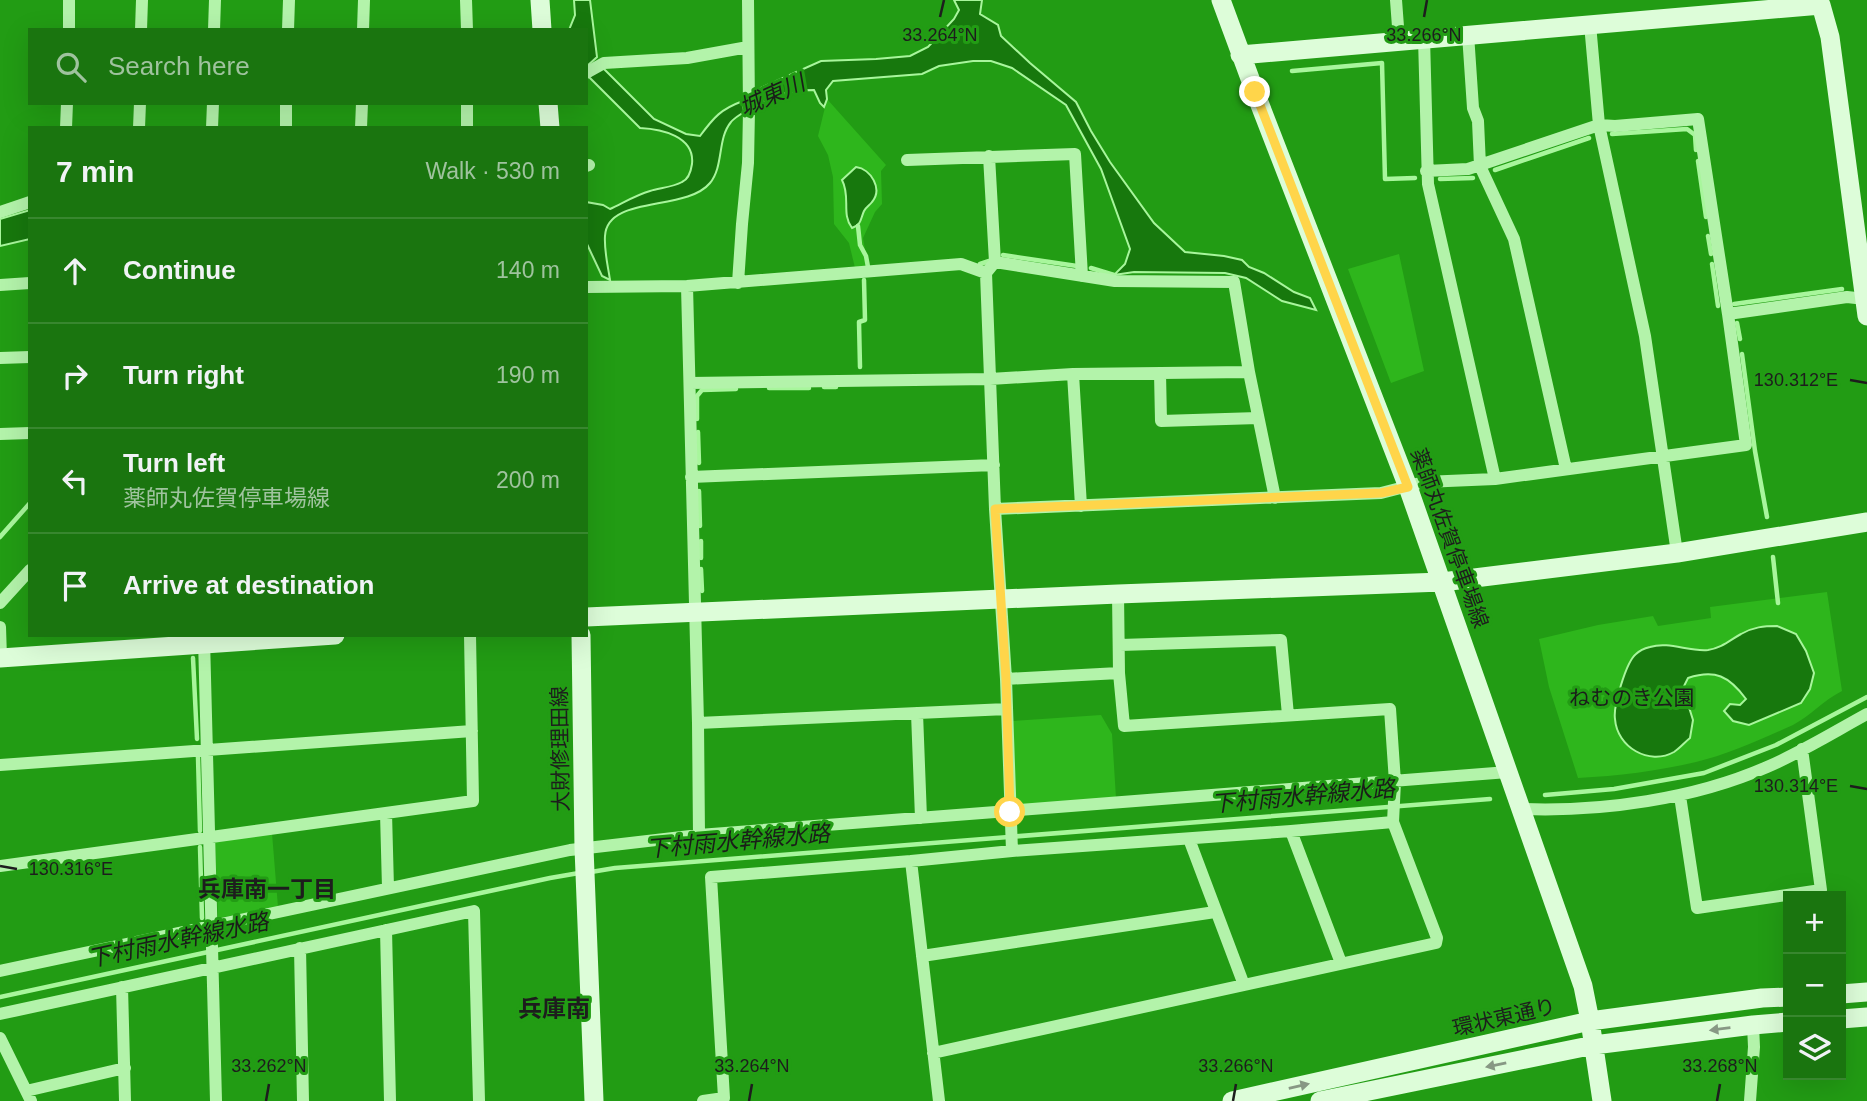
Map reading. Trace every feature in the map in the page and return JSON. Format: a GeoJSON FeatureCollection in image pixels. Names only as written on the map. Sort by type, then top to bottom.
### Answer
{"type":"FeatureCollection","features":[{"type":"Feature","properties":{"kind":"street"},"geometry":{"type":"LineString","coordinates":[[69,0],[69,28]]}},
{"type":"Feature","properties":{"kind":"street"},"geometry":{"type":"LineString","coordinates":[[142,0],[142,28]]}},
{"type":"Feature","properties":{"kind":"street"},"geometry":{"type":"LineString","coordinates":[[214,28],[215,0]]}},
{"type":"Feature","properties":{"kind":"street"},"geometry":{"type":"LineString","coordinates":[[288,28],[289,0]]}},
{"type":"Feature","properties":{"kind":"street"},"geometry":{"type":"LineString","coordinates":[[363,28],[364,0]]}},
{"type":"Feature","properties":{"kind":"street"},"geometry":{"type":"LineString","coordinates":[[466,0],[467,28]]}},
{"type":"Feature","properties":{"kind":"street"},"geometry":{"type":"LineString","coordinates":[[540,0],[542,28]]}},
{"type":"Feature","properties":{"kind":"street"},"geometry":{"type":"LineString","coordinates":[[738,283],[748,163],[748,0]]}},
{"type":"Feature","properties":{"kind":"street","name":"薬師丸佐賀停車場線"},"geometry":{"type":"LineString","coordinates":[[1221,0],[1408,487],[1522,809],[1583,986],[1602,1101]]}},
{"type":"Feature","properties":{"kind":"street"},"geometry":{"type":"LineString","coordinates":[[1396,0],[1399,40]]}},
{"type":"Feature","properties":{"kind":"street"},"geometry":{"type":"LineString","coordinates":[[1240,55],[1590,24],[1705,7],[1823,2],[1866,305]]}},
{"type":"Feature","properties":{"kind":"street"},"geometry":{"type":"LineString","coordinates":[[1590,24],[1599,125],[1645,336],[1677,553]]}},
{"type":"Feature","properties":{"kind":"street"},"geometry":{"type":"LineString","coordinates":[[1468,34],[1480,166],[1514,239],[1566,469]]}},
{"type":"Feature","properties":{"kind":"street"},"geometry":{"type":"LineString","coordinates":[[1424,38],[1426,171],[1495,480]]}},
{"type":"Feature","properties":{"kind":"street"},"geometry":{"type":"LineString","coordinates":[[588,72],[604,63],[687,58],[748,47]]}},
{"type":"Feature","properties":{"kind":"street"},"geometry":{"type":"LineString","coordinates":[[66,105],[66,126]]}},
{"type":"Feature","properties":{"kind":"street"},"geometry":{"type":"LineString","coordinates":[[139,126],[140,105]]}},
{"type":"Feature","properties":{"kind":"street"},"geometry":{"type":"LineString","coordinates":[[212,126],[213,105]]}},
{"type":"Feature","properties":{"kind":"street"},"geometry":{"type":"LineString","coordinates":[[286,105],[286,126]]}},
{"type":"Feature","properties":{"kind":"street"},"geometry":{"type":"LineString","coordinates":[[361,126],[362,105]]}},
{"type":"Feature","properties":{"kind":"street"},"geometry":{"type":"LineString","coordinates":[[467,105],[467,126]]}},
{"type":"Feature","properties":{"kind":"street"},"geometry":{"type":"LineString","coordinates":[[548,105],[550,126]]}},
{"type":"Feature","properties":{"kind":"street"},"geometry":{"type":"LineString","coordinates":[[995,509],[1381,493],[1424,482],[1495,480],[1746,444],[1698,119],[1599,125],[1480,166],[1426,171]]}},
{"type":"Feature","properties":{"kind":"street"},"geometry":{"type":"LineString","coordinates":[[907,160],[1075,155],[1082,276]]}},
{"type":"Feature","properties":{"kind":"street"},"geometry":{"type":"LineString","coordinates":[[989,156],[995,262],[986,273],[1012,851]]}},
{"type":"Feature","properties":{"kind":"street"},"geometry":{"type":"LineString","coordinates":[[0,212],[28,203]]}},
{"type":"Feature","properties":{"kind":"street"},"geometry":{"type":"LineString","coordinates":[[995,262],[1115,281],[1234,282],[1275,498]]}},
{"type":"Feature","properties":{"kind":"street"},"geometry":{"type":"LineString","coordinates":[[588,286],[738,283],[961,264],[986,273]]}},
{"type":"Feature","properties":{"kind":"street"},"geometry":{"type":"LineString","coordinates":[[0,285],[28,284]]}},
{"type":"Feature","properties":{"kind":"street"},"geometry":{"type":"LineString","coordinates":[[687,286],[699,835]]}},
{"type":"Feature","properties":{"kind":"street"},"geometry":{"type":"LineString","coordinates":[[1728,314],[1847,297],[1866,305]]}},
{"type":"Feature","properties":{"kind":"street"},"geometry":{"type":"LineString","coordinates":[[0,358],[28,357]]}},
{"type":"Feature","properties":{"kind":"street"},"geometry":{"type":"LineString","coordinates":[[690,383],[1249,372]]}},
{"type":"Feature","properties":{"kind":"street"},"geometry":{"type":"LineString","coordinates":[[1160,373],[1161,421],[1258,418]]}},
{"type":"Feature","properties":{"kind":"street"},"geometry":{"type":"LineString","coordinates":[[1073,374],[1081,506]]}},
{"type":"Feature","properties":{"kind":"street"},"geometry":{"type":"LineString","coordinates":[[0,435],[28,433]]}},
{"type":"Feature","properties":{"kind":"street"},"geometry":{"type":"LineString","coordinates":[[691,477],[994,465]]}},
{"type":"Feature","properties":{"kind":"street"},"geometry":{"type":"LineString","coordinates":[[588,617],[1442,582],[1677,553],[1867,522]]}},
{"type":"Feature","properties":{"kind":"street"},"geometry":{"type":"LineString","coordinates":[[0,603],[28,572]]}},
{"type":"Feature","properties":{"kind":"street"},"geometry":{"type":"LineString","coordinates":[[933,1053],[1436,943],[1437,938],[1393,822],[1395,787],[1390,709],[1124,726],[1119,673],[1118,594]]}},
{"type":"Feature","properties":{"kind":"street"},"geometry":{"type":"LineString","coordinates":[[0,627],[1,658],[204,640],[283,637]]}},
{"type":"Feature","properties":{"kind":"street"},"geometry":{"type":"LineString","coordinates":[[0,866],[473,801],[470,637]]}},
{"type":"Feature","properties":{"kind":"street","name":"大財修理田線"},"geometry":{"type":"LineString","coordinates":[[581,637],[584,855],[594,1101]]}},
{"type":"Feature","properties":{"kind":"street"},"geometry":{"type":"LineString","coordinates":[[204,640],[216,1101]]}},
{"type":"Feature","properties":{"kind":"street"},"geometry":{"type":"LineString","coordinates":[[1120,645],[1281,640],[1288,715]]}},
{"type":"Feature","properties":{"kind":"street"},"geometry":{"type":"LineString","coordinates":[[1006,679],[1119,673]]}},
{"type":"Feature","properties":{"kind":"street"},"geometry":{"type":"LineString","coordinates":[[698,723],[1007,709]]}},
{"type":"Feature","properties":{"kind":"street"},"geometry":{"type":"LineString","coordinates":[[917,713],[921,818]]}},
{"type":"Feature","properties":{"kind":"street"},"geometry":{"type":"LineString","coordinates":[[1522,809],[1623,804],[1680,796],[1767,767],[1867,715]]}},
{"type":"Feature","properties":{"kind":"street"},"geometry":{"type":"LineString","coordinates":[[0,765],[472,731]]}},
{"type":"Feature","properties":{"kind":"street"},"geometry":{"type":"LineString","coordinates":[[1680,796],[1697,908],[1821,890],[1802,749]]}},
{"type":"Feature","properties":{"kind":"street"},"geometry":{"type":"LineString","coordinates":[[0,971],[211,931],[388,888],[699,835],[921,818],[1010,817],[1510,776]]}},
{"type":"Feature","properties":{"kind":"street"},"geometry":{"type":"LineString","coordinates":[[386,813],[388,888]]}},
{"type":"Feature","properties":{"kind":"street"},"geometry":{"type":"LineString","coordinates":[[703,1101],[724,1098],[711,877],[1393,822]]}},
{"type":"Feature","properties":{"kind":"street"},"geometry":{"type":"LineString","coordinates":[[1291,831],[1341,964]]}},
{"type":"Feature","properties":{"kind":"street"},"geometry":{"type":"LineString","coordinates":[[1189,839],[1244,985]]}},
{"type":"Feature","properties":{"kind":"street"},"geometry":{"type":"LineString","coordinates":[[911,861],[939,1101]]}},
{"type":"Feature","properties":{"kind":"street"},"geometry":{"type":"LineString","coordinates":[[0,1014],[212,964],[474,911],[479,1101]]}},
{"type":"Feature","properties":{"kind":"street"},"geometry":{"type":"LineString","coordinates":[[922,956],[1215,912]]}},
{"type":"Feature","properties":{"kind":"street"},"geometry":{"type":"LineString","coordinates":[[386,930],[390,1101]]}},
{"type":"Feature","properties":{"kind":"street"},"geometry":{"type":"LineString","coordinates":[[300,948],[303,1101]]}},
{"type":"Feature","properties":{"kind":"street"},"geometry":{"type":"LineString","coordinates":[[122,987],[125,1101]]}},
{"type":"Feature","properties":{"kind":"street"},"geometry":{"type":"LineString","coordinates":[[1846,994],[1867,992]]}},
{"type":"Feature","properties":{"kind":"street","name":"環状東通り"},"geometry":{"type":"LineString","coordinates":[[1232,1101],[1590,1021],[1783,997]]}},
{"type":"Feature","properties":{"kind":"street"},"geometry":{"type":"LineString","coordinates":[[1846,1018],[1867,1017]]}},
{"type":"Feature","properties":{"kind":"street"},"geometry":{"type":"LineString","coordinates":[[1320,1101],[1594,1045],[1783,1022]]}},
{"type":"Feature","properties":{"kind":"street"},"geometry":{"type":"LineString","coordinates":[[1750,1101],[1753,1025]]}},
{"type":"Feature","properties":{"kind":"street"},"geometry":{"type":"LineString","coordinates":[[0,1038],[28,1096],[125,1068]]}},
{"type":"Feature","properties":{"kind":"green space"},"geometry":{"type":"Polygon","coordinates":[[[827,99],[886,165],[881,171],[882,204],[875,212],[863,238],[868,267],[856,272],[849,243],[834,224],[833,177],[828,155],[818,136],[827,99]]]}},
{"type":"Feature","properties":{"kind":"green space"},"geometry":{"type":"Polygon","coordinates":[[[1399,254],[1424,371],[1391,383],[1348,269],[1399,254]]]}},
{"type":"Feature","properties":{"kind":"green space","name":"ねむのき公園"},"geometry":{"type":"Polygon","coordinates":[[[1827,592],[1842,691],[1793,725],[1720,755],[1652,770],[1578,778],[1549,687],[1539,639],[1653,616],[1658,626],[1711,618],[1710,607],[1827,592]]]}},
{"type":"Feature","properties":{"kind":"green space"},"geometry":{"type":"Polygon","coordinates":[[[1101,715],[1112,734],[1116,798],[1023,806],[1016,802],[1013,721],[1101,715]]]}},
{"type":"Feature","properties":{"kind":"green space"},"geometry":{"type":"Polygon","coordinates":[[[272,833],[278,907],[218,918],[215,842],[272,833]]]}},
{"type":"Feature","properties":{"kind":"water"},"geometry":{"type":"Polygon","coordinates":[[[574,0],[590,0],[597,57],[588,65],[588,28],[570,28],[575,15],[574,0]]]}},
{"type":"Feature","properties":{"kind":"water","name":"城東川"},"geometry":{"type":"Polygon","coordinates":[[[954,0],[982,0],[980,14],[998,25],[1001,36],[1076,102],[1110,162],[1154,223],[1185,252],[1242,260],[1249,267],[1310,298],[1316,310],[1282,301],[1246,278],[1225,273],[1134,272],[1114,275],[1125,264],[1130,249],[1101,169],[1066,105],[1012,68],[991,61],[973,61],[939,66],[922,74],[833,81],[826,90],[824,107],[814,90],[783,94],[754,106],[754,91],[821,61],[910,56],[928,47],[959,10],[954,0]]]}},
{"type":"Feature","properties":{"kind":"water"},"geometry":{"type":"Polygon","coordinates":[[[602,67],[654,119],[686,134],[700,136],[718,114],[743,101],[744,112],[732,121],[727,129],[717,169],[710,183],[699,192],[684,198],[633,209],[609,223],[605,242],[610,280],[602,276],[588,246],[588,202],[610,209],[645,193],[682,182],[690,172],[691,154],[688,147],[675,136],[640,128],[589,77],[602,67]]]}},
{"type":"Feature","properties":{"kind":"water"},"geometry":{"type":"Polygon","coordinates":[[[856,167],[871,176],[876,191],[859,223],[852,228],[847,217],[846,193],[842,180],[856,167]]]}},
{"type":"Feature","properties":{"kind":"water"},"geometry":{"type":"Polygon","coordinates":[[[28,211],[28,239],[0,246],[0,219],[28,211]]]}},
{"type":"Feature","properties":{"kind":"water"},"geometry":{"type":"Polygon","coordinates":[[[1777,626],[1796,634],[1814,673],[1810,689],[1801,703],[1749,725],[1733,721],[1724,711],[1730,704],[1740,705],[1746,699],[1734,685],[1721,676],[1698,675],[1688,678],[1683,688],[1693,720],[1690,738],[1678,749],[1655,757],[1636,751],[1622,738],[1615,719],[1616,705],[1624,675],[1637,653],[1657,645],[1708,650],[1722,646],[1750,630],[1777,626]]]}},
{"type":"Feature","properties":{"kind":"waterway"},"geometry":{"type":"LineString","coordinates":[[1292,71],[1382,63],[1385,179],[1415,178]]}},
{"type":"Feature","properties":{"kind":"waterway"},"geometry":{"type":"LineString","coordinates":[[1612,134],[1687,129],[1695,135],[1696,150]]}},
{"type":"Feature","properties":{"kind":"waterway"},"geometry":{"type":"LineString","coordinates":[[1495,170],[1589,138]]}},
{"type":"Feature","properties":{"kind":"waterway"},"geometry":{"type":"LineString","coordinates":[[1698,161],[1706,217]]}},
{"type":"Feature","properties":{"kind":"waterway"},"geometry":{"type":"LineString","coordinates":[[1440,179],[1473,178]]}},
{"type":"Feature","properties":{"kind":"waterway"},"geometry":{"type":"LineString","coordinates":[[858,226],[860,245],[868,267]]}},
{"type":"Feature","properties":{"kind":"waterway"},"geometry":{"type":"LineString","coordinates":[[1708,236],[1711,254]]}},
{"type":"Feature","properties":{"kind":"waterway"},"geometry":{"type":"LineString","coordinates":[[1003,255],[1077,266]]}},
{"type":"Feature","properties":{"kind":"waterway"},"geometry":{"type":"LineString","coordinates":[[980,264],[989,261]]}},
{"type":"Feature","properties":{"kind":"waterway"},"geometry":{"type":"LineString","coordinates":[[1712,264],[1718,306]]}},
{"type":"Feature","properties":{"kind":"waterway"},"geometry":{"type":"LineString","coordinates":[[1091,268],[1114,275]]}},
{"type":"Feature","properties":{"kind":"waterway"},"geometry":{"type":"LineString","coordinates":[[860,367],[859,322],[865,320],[864,280]]}},
{"type":"Feature","properties":{"kind":"waterway"},"geometry":{"type":"LineString","coordinates":[[1734,304],[1842,289]]}},
{"type":"Feature","properties":{"kind":"waterway"},"geometry":{"type":"LineString","coordinates":[[1737,323],[1740,339]]}},
{"type":"Feature","properties":{"kind":"waterway"},"geometry":{"type":"LineString","coordinates":[[1742,354],[1767,517]]}},
{"type":"Feature","properties":{"kind":"waterway"},"geometry":{"type":"LineString","coordinates":[[824,387],[836,387]]}},
{"type":"Feature","properties":{"kind":"waterway"},"geometry":{"type":"LineString","coordinates":[[769,388],[809,388]]}},
{"type":"Feature","properties":{"kind":"waterway"},"geometry":{"type":"LineString","coordinates":[[697,419],[697,396],[702,390],[736,389]]}},
{"type":"Feature","properties":{"kind":"waterway"},"geometry":{"type":"LineString","coordinates":[[698,432],[699,463]]}},
{"type":"Feature","properties":{"kind":"waterway"},"geometry":{"type":"LineString","coordinates":[[699,491],[700,526]]}},
{"type":"Feature","properties":{"kind":"waterway"},"geometry":{"type":"LineString","coordinates":[[0,537],[28,505]]}},
{"type":"Feature","properties":{"kind":"waterway"},"geometry":{"type":"LineString","coordinates":[[701,541],[701,558]]}},
{"type":"Feature","properties":{"kind":"waterway"},"geometry":{"type":"LineString","coordinates":[[1773,557],[1778,603]]}},
{"type":"Feature","properties":{"kind":"waterway"},"geometry":{"type":"LineString","coordinates":[[701,569],[702,591]]}},
{"type":"Feature","properties":{"kind":"waterway"},"geometry":{"type":"LineString","coordinates":[[193,658],[197,739]]}},
{"type":"Feature","properties":{"kind":"waterway","name":"下村雨水幹線水路"},"geometry":{"type":"LineString","coordinates":[[1545,795],[1614,789],[1704,773],[1776,745],[1867,697]]}},
{"type":"Feature","properties":{"kind":"waterway"},"geometry":{"type":"LineString","coordinates":[[198,757],[200,831]]}},
{"type":"Feature","properties":{"kind":"waterway","name":"下村雨水幹線水路"},"geometry":{"type":"LineString","coordinates":[[591,872],[1490,799]]}},
{"type":"Feature","properties":{"kind":"waterway"},"geometry":{"type":"LineString","coordinates":[[200,847],[202,918]]}},
{"type":"Feature","properties":{"kind":"waterway","name":"下村雨水幹線水路"},"geometry":{"type":"LineString","coordinates":[[0,997],[579,873]]}},
{"type":"Feature","properties":{"kind":"district","name":"兵庫南一丁目"},"geometry":{"type":"Point","coordinates":[267,889]}},
{"type":"Feature","properties":{"kind":"district","name":"兵庫南"},"geometry":{"type":"Point","coordinates":[554,1008]}},
{"type":"Feature","properties":{"kind":"route"},"geometry":{"type":"LineString","coordinates":[[1010,812],[1006,679],[995,509],[1381,493],[1408,487],[1255,92]]}}]}
